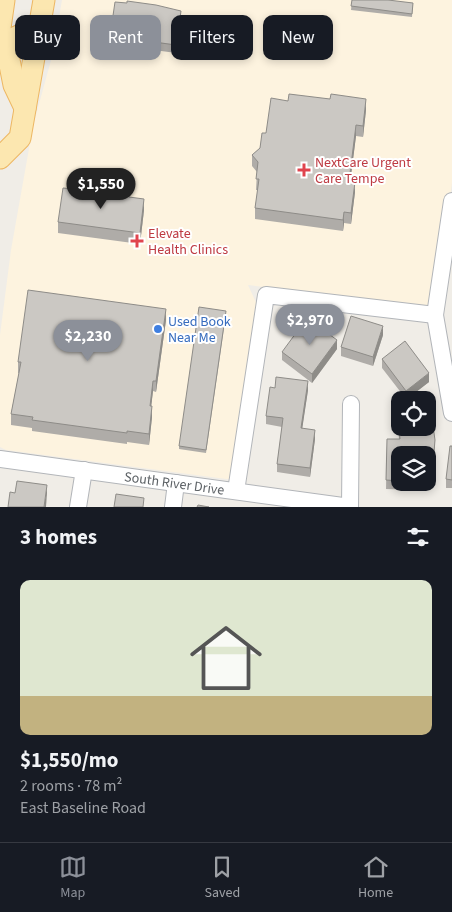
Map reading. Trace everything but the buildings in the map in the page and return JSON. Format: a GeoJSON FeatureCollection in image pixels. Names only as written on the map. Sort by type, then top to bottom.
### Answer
{"type":"FeatureCollection","features":[{"type":"Feature","properties":{"kind":"main road"},"geometry":{"type":"LineString","coordinates":[[0,28],[4,0]]}},
{"type":"Feature","properties":{"kind":"main road"},"geometry":{"type":"LineString","coordinates":[[41,15],[43,2]]}},
{"type":"Feature","properties":{"kind":"main road"},"geometry":{"type":"LineString","coordinates":[[0,38],[10,40],[15,38]]}},
{"type":"Feature","properties":{"kind":"main road"},"geometry":{"type":"LineString","coordinates":[[0,38],[9,60],[14,85],[25,108]]}},
{"type":"Feature","properties":{"kind":"main road"},"geometry":{"type":"LineString","coordinates":[[0,158],[20,138],[34,60]]}},
{"type":"Feature","properties":{"kind":"street"},"geometry":{"type":"LineString","coordinates":[[452,201],[435,315],[452,413]]}},
{"type":"Feature","properties":{"kind":"street"},"geometry":{"type":"LineString","coordinates":[[236,491],[266,295],[435,315]]}},
{"type":"Feature","properties":{"kind":"street"},"geometry":{"type":"LineString","coordinates":[[350,507],[351,404]]}},
{"type":"Feature","properties":{"kind":"street","name":"South River Drive"},"geometry":{"type":"LineString","coordinates":[[0,458],[236,491],[266,501],[350,507]]}},
{"type":"Feature","properties":{"kind":"street"},"geometry":{"type":"LineString","coordinates":[[78,507],[84,470]]}},
{"type":"Feature","properties":{"kind":"street"},"geometry":{"type":"LineString","coordinates":[[173,507],[176,483]]}},
{"type":"Feature","properties":{"kind":"shaded area"},"geometry":{"type":"Polygon","coordinates":[[[62,0],[452,0],[452,183],[434,310],[248,285],[259,309],[234,480],[6,450],[0,447],[0,335],[11,250],[33,126],[51,60],[80,60],[80,15],[59,15],[62,0]]]}},
{"type":"Feature","properties":{"kind":"place","name":"NextCare Urgent Care Tempe"},"geometry":{"type":"Point","coordinates":[304,170]}},
{"type":"Feature","properties":{"kind":"place","name":"Elevate Health Clinics"},"geometry":{"type":"Point","coordinates":[137,241]}},
{"type":"Feature","properties":{"kind":"place","name":"Used Book Near Me"},"geometry":{"type":"Point","coordinates":[158,329]}}]}
